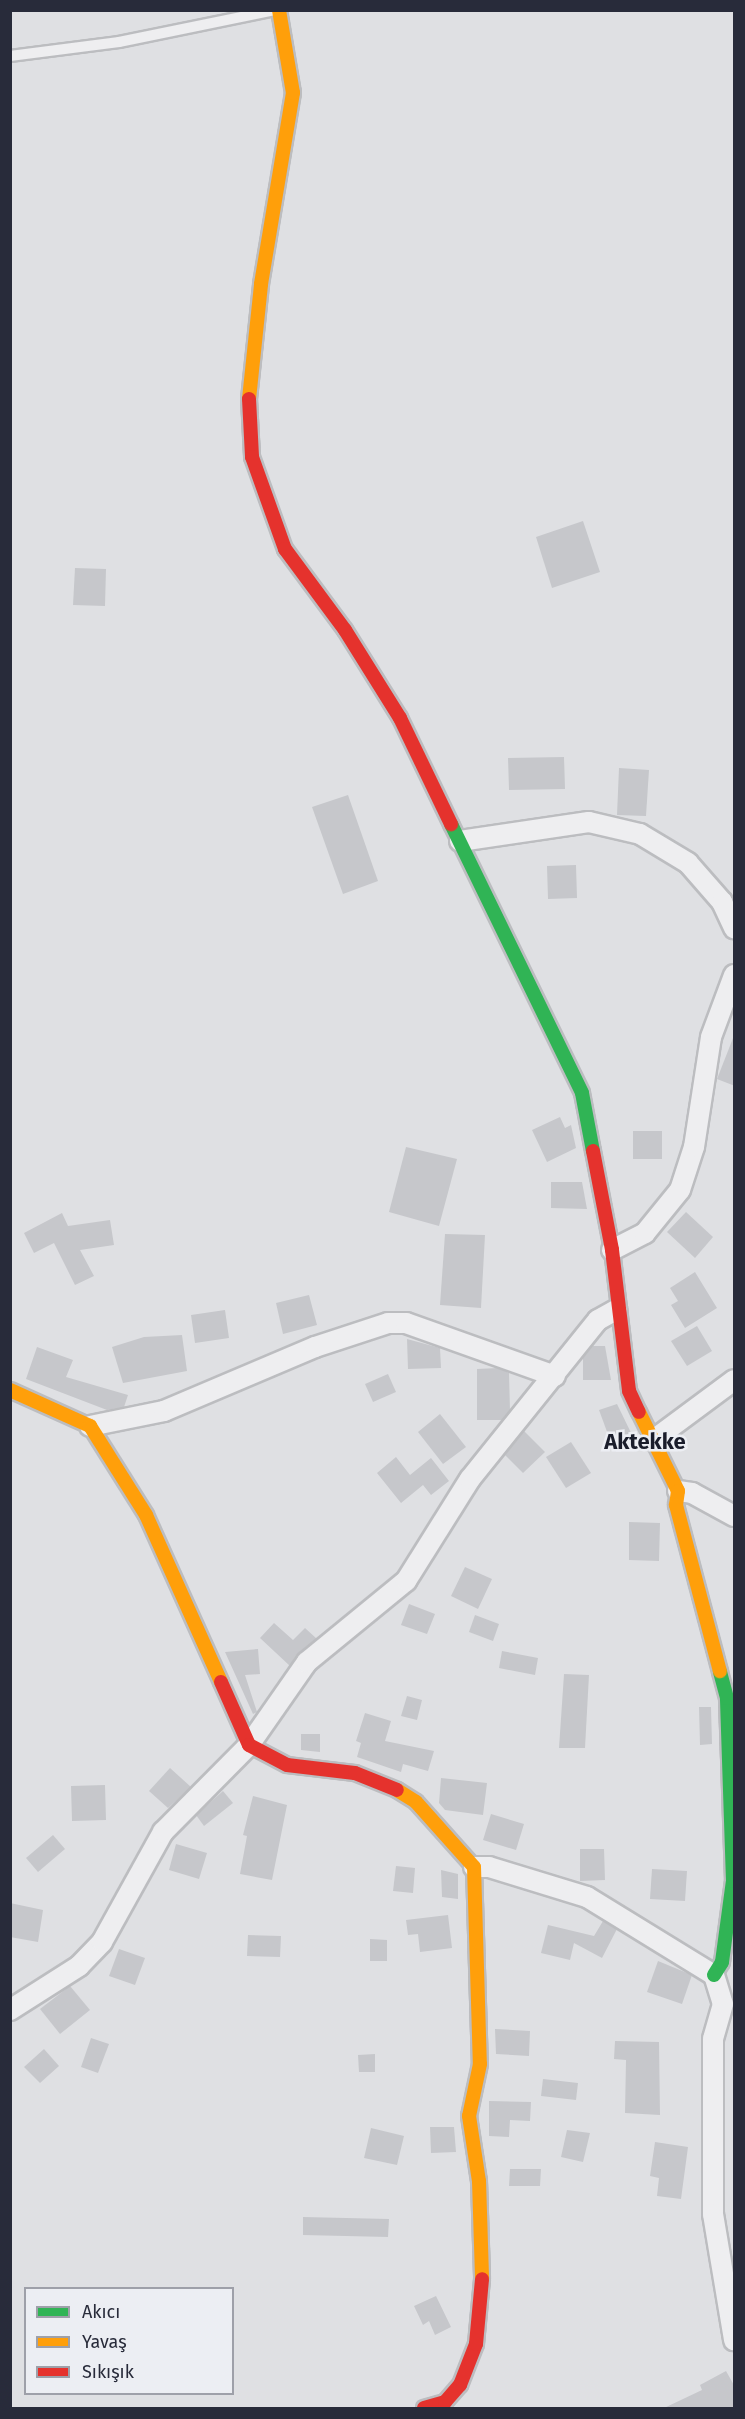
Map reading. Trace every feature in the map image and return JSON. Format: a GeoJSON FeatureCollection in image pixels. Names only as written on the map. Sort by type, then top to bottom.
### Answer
{"type":"FeatureCollection","features":[{"type":"Feature","properties":{"kind":"street"},"geometry":{"type":"LineString","coordinates":[[277,10],[293,93],[261,284],[249,403],[252,457],[285,549],[345,630],[400,718],[582,1093],[612,1251],[616,1310],[629,1390],[656,1438],[678,1491],[676,1505],[731,1696],[733,1881],[722,1962],[714,1976]]}},
{"type":"Feature","properties":{"kind":"street"},"geometry":{"type":"LineString","coordinates":[[460,841],[589,822],[640,834],[688,863],[722,902],[735,928]]}},
{"type":"Feature","properties":{"kind":"street"},"geometry":{"type":"LineString","coordinates":[[612,1251],[645,1233],[680,1190],[694,1147],[711,1037],[735,975]]}},
{"type":"Feature","properties":{"kind":"street"},"geometry":{"type":"LineString","coordinates":[[10,2010],[79,1966],[102,1942],[163,1832],[249,1745],[307,1662],[406,1581],[470,1479],[598,1320],[616,1310]]}},
{"type":"Feature","properties":{"kind":"street"},"geometry":{"type":"LineString","coordinates":[[90,1426],[164,1411],[315,1347],[388,1323],[406,1323],[555,1376]]}},
{"type":"Feature","properties":{"kind":"street"},"geometry":{"type":"LineString","coordinates":[[656,1438],[735,1380]]}},
{"type":"Feature","properties":{"kind":"street"},"geometry":{"type":"LineString","coordinates":[[10,1390],[90,1426],[146,1515],[249,1745],[287,1765],[355,1773],[385,1783],[416,1802],[474,1868],[480,2064],[469,2116],[479,2181],[483,2300],[476,2344],[460,2385],[445,2402],[424,2409]]}},
{"type":"Feature","properties":{"kind":"street"},"geometry":{"type":"LineString","coordinates":[[678,1491],[692,1493],[735,1516]]}},
{"type":"Feature","properties":{"kind":"street"},"geometry":{"type":"LineString","coordinates":[[474,1868],[489,1867],[586,1897],[714,1976],[729,2006],[713,2038],[713,2214],[735,2340]]}},
{"type":"Feature","properties":{"kind":"lane"},"geometry":{"type":"LineString","coordinates":[[10,56],[119,42],[277,10]]}},
{"type":"Feature","properties":{"kind":"building"},"geometry":{"type":"Polygon","coordinates":[[[583,521],[600,572],[552,588],[536,537],[583,521]]]}},
{"type":"Feature","properties":{"kind":"building"},"geometry":{"type":"Polygon","coordinates":[[[75,568],[106,569],[105,606],[73,605],[75,568]]]}},
{"type":"Feature","properties":{"kind":"building"},"geometry":{"type":"Polygon","coordinates":[[[564,757],[565,789],[509,790],[508,758],[564,757]]]}},
{"type":"Feature","properties":{"kind":"building"},"geometry":{"type":"Polygon","coordinates":[[[619,768],[649,770],[646,816],[617,815],[619,768]]]}},
{"type":"Feature","properties":{"kind":"building"},"geometry":{"type":"Polygon","coordinates":[[[348,795],[378,881],[343,894],[312,807],[348,795]]]}},
{"type":"Feature","properties":{"kind":"building"},"geometry":{"type":"Polygon","coordinates":[[[576,865],[577,898],[548,899],[547,866],[576,865]]]}},
{"type":"Feature","properties":{"kind":"building"},"geometry":{"type":"Polygon","coordinates":[[[735,1033],[735,1086],[717,1079],[735,1033]]]}},
{"type":"Feature","properties":{"kind":"building"},"geometry":{"type":"Polygon","coordinates":[[[560,1117],[565,1128],[571,1125],[576,1148],[547,1162],[532,1130],[560,1117]]]}},
{"type":"Feature","properties":{"kind":"building"},"geometry":{"type":"Polygon","coordinates":[[[633,1131],[662,1131],[662,1159],[633,1159],[633,1131]]]}},
{"type":"Feature","properties":{"kind":"building"},"geometry":{"type":"Polygon","coordinates":[[[406,1147],[457,1159],[439,1226],[389,1212],[406,1147]]]}},
{"type":"Feature","properties":{"kind":"building"},"geometry":{"type":"Polygon","coordinates":[[[551,1182],[582,1182],[587,1209],[551,1208],[551,1182]]]}},
{"type":"Feature","properties":{"kind":"building"},"geometry":{"type":"Polygon","coordinates":[[[686,1212],[713,1237],[695,1258],[667,1232],[686,1212]]]}},
{"type":"Feature","properties":{"kind":"building"},"geometry":{"type":"Polygon","coordinates":[[[62,1213],[68,1226],[110,1220],[114,1245],[80,1250],[94,1276],[75,1285],[54,1243],[34,1253],[24,1233],[62,1213]]]}},
{"type":"Feature","properties":{"kind":"building"},"geometry":{"type":"Polygon","coordinates":[[[445,1234],[485,1235],[481,1308],[440,1305],[445,1234]]]}},
{"type":"Feature","properties":{"kind":"building"},"geometry":{"type":"Polygon","coordinates":[[[695,1272],[717,1308],[685,1328],[671,1305],[678,1301],[670,1288],[695,1272]]]}},
{"type":"Feature","properties":{"kind":"building"},"geometry":{"type":"Polygon","coordinates":[[[309,1295],[317,1325],[283,1334],[276,1303],[309,1295]]]}},
{"type":"Feature","properties":{"kind":"building"},"geometry":{"type":"Polygon","coordinates":[[[225,1310],[229,1338],[195,1343],[191,1315],[225,1310]]]}},
{"type":"Feature","properties":{"kind":"building"},"geometry":{"type":"Polygon","coordinates":[[[697,1326],[712,1351],[687,1366],[671,1341],[697,1326]]]}},
{"type":"Feature","properties":{"kind":"building"},"geometry":{"type":"Polygon","coordinates":[[[182,1335],[187,1371],[123,1383],[112,1347],[144,1337],[182,1335]]]}},
{"type":"Feature","properties":{"kind":"building"},"geometry":{"type":"Polygon","coordinates":[[[407,1339],[440,1348],[441,1368],[408,1369],[407,1339]]]}},
{"type":"Feature","properties":{"kind":"building"},"geometry":{"type":"Polygon","coordinates":[[[593,1346],[605,1346],[611,1380],[583,1380],[583,1358],[593,1346]]]}},
{"type":"Feature","properties":{"kind":"building"},"geometry":{"type":"Polygon","coordinates":[[[37,1347],[73,1360],[66,1377],[128,1395],[124,1407],[107,1410],[26,1379],[37,1347]]]}},
{"type":"Feature","properties":{"kind":"building"},"geometry":{"type":"Polygon","coordinates":[[[498,1368],[509,1373],[510,1411],[502,1420],[477,1420],[477,1369],[498,1368]]]}},
{"type":"Feature","properties":{"kind":"building"},"geometry":{"type":"Polygon","coordinates":[[[388,1374],[396,1392],[373,1402],[365,1384],[388,1374]]]}},
{"type":"Feature","properties":{"kind":"building"},"geometry":{"type":"Polygon","coordinates":[[[617,1404],[635,1441],[613,1448],[599,1410],[617,1404]]]}},
{"type":"Feature","properties":{"kind":"building"},"geometry":{"type":"Polygon","coordinates":[[[440,1414],[466,1447],[443,1464],[418,1432],[440,1414]]]}},
{"type":"Feature","properties":{"kind":"building"},"geometry":{"type":"Polygon","coordinates":[[[524,1431],[545,1452],[523,1473],[505,1455],[524,1431]]]}},
{"type":"Feature","properties":{"kind":"building"},"geometry":{"type":"Polygon","coordinates":[[[571,1442],[591,1473],[566,1488],[546,1457],[571,1442]]]}},
{"type":"Feature","properties":{"kind":"building"},"geometry":{"type":"Polygon","coordinates":[[[396,1457],[410,1475],[431,1458],[449,1481],[431,1495],[423,1485],[401,1503],[377,1473],[396,1457]]]}},
{"type":"Feature","properties":{"kind":"building"},"geometry":{"type":"Polygon","coordinates":[[[629,1522],[660,1523],[659,1561],[629,1560],[629,1522]]]}},
{"type":"Feature","properties":{"kind":"building"},"geometry":{"type":"Polygon","coordinates":[[[465,1567],[492,1579],[478,1609],[451,1596],[465,1567]]]}},
{"type":"Feature","properties":{"kind":"building"},"geometry":{"type":"Polygon","coordinates":[[[409,1604],[435,1614],[427,1634],[401,1625],[409,1604]]]}},
{"type":"Feature","properties":{"kind":"building"},"geometry":{"type":"Polygon","coordinates":[[[475,1615],[499,1624],[493,1641],[469,1632],[475,1615]]]}},
{"type":"Feature","properties":{"kind":"building"},"geometry":{"type":"Polygon","coordinates":[[[274,1623],[293,1640],[305,1628],[317,1639],[290,1666],[260,1638],[274,1623]]]}},
{"type":"Feature","properties":{"kind":"building"},"geometry":{"type":"Polygon","coordinates":[[[258,1649],[260,1674],[245,1675],[257,1712],[253,1714],[225,1652],[258,1649]]]}},
{"type":"Feature","properties":{"kind":"building"},"geometry":{"type":"Polygon","coordinates":[[[502,1651],[538,1658],[535,1675],[499,1668],[502,1651]]]}},
{"type":"Feature","properties":{"kind":"building"},"geometry":{"type":"Polygon","coordinates":[[[564,1674],[589,1675],[585,1748],[559,1748],[564,1674]]]}},
{"type":"Feature","properties":{"kind":"building"},"geometry":{"type":"Polygon","coordinates":[[[407,1696],[422,1700],[417,1720],[401,1716],[407,1696]]]}},
{"type":"Feature","properties":{"kind":"building"},"geometry":{"type":"Polygon","coordinates":[[[699,1707],[711,1707],[712,1744],[700,1745],[699,1707]]]}},
{"type":"Feature","properties":{"kind":"building"},"geometry":{"type":"Polygon","coordinates":[[[365,1713],[391,1721],[385,1741],[434,1751],[428,1771],[403,1764],[401,1772],[357,1757],[361,1743],[356,1741],[365,1713]]]}},
{"type":"Feature","properties":{"kind":"building"},"geometry":{"type":"Polygon","coordinates":[[[301,1734],[320,1734],[320,1752],[301,1750],[301,1734]]]}},
{"type":"Feature","properties":{"kind":"building"},"geometry":{"type":"Polygon","coordinates":[[[170,1768],[191,1787],[168,1808],[149,1791],[170,1768]]]}},
{"type":"Feature","properties":{"kind":"building"},"geometry":{"type":"Polygon","coordinates":[[[441,1778],[487,1783],[483,1815],[445,1810],[439,1803],[441,1778]]]}},
{"type":"Feature","properties":{"kind":"building"},"geometry":{"type":"Polygon","coordinates":[[[105,1785],[106,1820],[72,1821],[71,1786],[105,1785]]]}},
{"type":"Feature","properties":{"kind":"building"},"geometry":{"type":"Polygon","coordinates":[[[223,1791],[233,1803],[204,1826],[196,1815],[223,1791]]]}},
{"type":"Feature","properties":{"kind":"building"},"geometry":{"type":"Polygon","coordinates":[[[253,1796],[287,1805],[272,1880],[240,1874],[247,1836],[243,1835],[253,1796]]]}},
{"type":"Feature","properties":{"kind":"building"},"geometry":{"type":"Polygon","coordinates":[[[491,1814],[524,1824],[516,1850],[483,1840],[491,1814]]]}},
{"type":"Feature","properties":{"kind":"building"},"geometry":{"type":"Polygon","coordinates":[[[53,1835],[65,1849],[38,1872],[26,1858],[53,1835]]]}},
{"type":"Feature","properties":{"kind":"building"},"geometry":{"type":"Polygon","coordinates":[[[176,1844],[207,1853],[199,1879],[169,1870],[176,1844]]]}},
{"type":"Feature","properties":{"kind":"building"},"geometry":{"type":"Polygon","coordinates":[[[580,1849],[604,1849],[605,1880],[580,1881],[580,1849]]]}},
{"type":"Feature","properties":{"kind":"building"},"geometry":{"type":"Polygon","coordinates":[[[396,1866],[415,1868],[413,1893],[393,1891],[396,1866]]]}},
{"type":"Feature","properties":{"kind":"building"},"geometry":{"type":"Polygon","coordinates":[[[652,1869],[687,1871],[685,1901],[650,1899],[652,1869]]]}},
{"type":"Feature","properties":{"kind":"building"},"geometry":{"type":"Polygon","coordinates":[[[441,1870],[458,1874],[458,1899],[442,1897],[441,1870]]]}},
{"type":"Feature","properties":{"kind":"building"},"geometry":{"type":"Polygon","coordinates":[[[10,1903],[43,1910],[38,1942],[10,1937],[10,1903]]]}},
{"type":"Feature","properties":{"kind":"building"},"geometry":{"type":"Polygon","coordinates":[[[448,1915],[452,1948],[420,1952],[418,1934],[408,1935],[406,1920],[448,1915]]]}},
{"type":"Feature","properties":{"kind":"building"},"geometry":{"type":"Polygon","coordinates":[[[603,1921],[617,1929],[602,1958],[574,1943],[570,1960],[541,1953],[548,1925],[594,1936],[603,1921]]]}},
{"type":"Feature","properties":{"kind":"building"},"geometry":{"type":"Polygon","coordinates":[[[248,1935],[281,1936],[280,1957],[247,1956],[248,1935]]]}},
{"type":"Feature","properties":{"kind":"building"},"geometry":{"type":"Polygon","coordinates":[[[370,1939],[387,1940],[387,1961],[370,1961],[370,1939]]]}},
{"type":"Feature","properties":{"kind":"building"},"geometry":{"type":"Polygon","coordinates":[[[119,1949],[145,1958],[135,1985],[109,1976],[119,1949]]]}},
{"type":"Feature","properties":{"kind":"building"},"geometry":{"type":"Polygon","coordinates":[[[658,1961],[692,1975],[682,2004],[647,1992],[658,1961]]]}},
{"type":"Feature","properties":{"kind":"building"},"geometry":{"type":"Polygon","coordinates":[[[70,1986],[90,2010],[60,2034],[40,2009],[70,1986]]]}},
{"type":"Feature","properties":{"kind":"building"},"geometry":{"type":"Polygon","coordinates":[[[495,2029],[530,2031],[529,2056],[496,2054],[495,2029]]]}},
{"type":"Feature","properties":{"kind":"building"},"geometry":{"type":"Polygon","coordinates":[[[91,2038],[109,2044],[98,2073],[81,2067],[91,2038]]]}},
{"type":"Feature","properties":{"kind":"building"},"geometry":{"type":"Polygon","coordinates":[[[615,2041],[659,2042],[660,2115],[625,2113],[626,2060],[614,2059],[615,2041]]]}},
{"type":"Feature","properties":{"kind":"building"},"geometry":{"type":"Polygon","coordinates":[[[44,2049],[59,2066],[40,2083],[24,2067],[44,2049]]]}},
{"type":"Feature","properties":{"kind":"building"},"geometry":{"type":"Polygon","coordinates":[[[375,2054],[375,2072],[359,2072],[358,2055],[375,2054]]]}},
{"type":"Feature","properties":{"kind":"building"},"geometry":{"type":"Polygon","coordinates":[[[543,2079],[578,2083],[576,2100],[541,2096],[543,2079]]]}},
{"type":"Feature","properties":{"kind":"building"},"geometry":{"type":"Polygon","coordinates":[[[489,2101],[531,2102],[530,2121],[510,2120],[509,2137],[489,2136],[489,2101]]]}},
{"type":"Feature","properties":{"kind":"building"},"geometry":{"type":"Polygon","coordinates":[[[430,2127],[454,2127],[456,2152],[431,2153],[430,2127]]]}},
{"type":"Feature","properties":{"kind":"building"},"geometry":{"type":"Polygon","coordinates":[[[371,2128],[404,2136],[397,2165],[364,2158],[371,2128]]]}},
{"type":"Feature","properties":{"kind":"building"},"geometry":{"type":"Polygon","coordinates":[[[567,2130],[590,2133],[583,2162],[561,2157],[567,2130]]]}},
{"type":"Feature","properties":{"kind":"building"},"geometry":{"type":"Polygon","coordinates":[[[655,2142],[688,2147],[681,2199],[657,2196],[659,2178],[650,2176],[655,2142]]]}},
{"type":"Feature","properties":{"kind":"building"},"geometry":{"type":"Polygon","coordinates":[[[510,2169],[541,2169],[540,2186],[509,2186],[510,2169]]]}},
{"type":"Feature","properties":{"kind":"building"},"geometry":{"type":"Polygon","coordinates":[[[303,2217],[389,2219],[388,2237],[303,2235],[303,2217]]]}},
{"type":"Feature","properties":{"kind":"building"},"geometry":{"type":"Polygon","coordinates":[[[436,2296],[451,2327],[435,2335],[429,2321],[423,2325],[414,2306],[436,2296]]]}},
{"type":"Feature","properties":{"kind":"building"},"geometry":{"type":"Polygon","coordinates":[[[726,2371],[735,2387],[735,2409],[662,2409],[702,2390],[700,2385],[726,2371]]]}},
{"type":"Feature","properties":{"kind":"traffic: fast"},"geometry":{"type":"LineString","coordinates":[[451,824],[582,1093],[593,1151]]}},
{"type":"Feature","properties":{"kind":"traffic: fast"},"geometry":{"type":"LineString","coordinates":[[714,1975],[722,1962],[733,1881],[727,1698],[720,1671]]}},
{"type":"Feature","properties":{"kind":"traffic: slow"},"geometry":{"type":"LineString","coordinates":[[249,399],[261,284],[293,93],[279,10]]}},
{"type":"Feature","properties":{"kind":"traffic: slow"},"geometry":{"type":"LineString","coordinates":[[10,1390],[90,1426],[146,1515],[221,1682]]}},
{"type":"Feature","properties":{"kind":"traffic: slow"},"geometry":{"type":"LineString","coordinates":[[639,1412],[678,1491],[676,1505],[720,1671]]}},
{"type":"Feature","properties":{"kind":"traffic: slow"},"geometry":{"type":"LineString","coordinates":[[397,1790],[416,1802],[474,1867],[480,2064],[469,2116],[479,2181],[482,2279]]}},
{"type":"Feature","properties":{"kind":"traffic: jam"},"geometry":{"type":"LineString","coordinates":[[249,399],[252,457],[285,549],[345,630],[400,718],[451,824]]}},
{"type":"Feature","properties":{"kind":"traffic: jam"},"geometry":{"type":"LineString","coordinates":[[593,1151],[612,1250],[629,1391],[639,1412]]}},
{"type":"Feature","properties":{"kind":"traffic: jam"},"geometry":{"type":"LineString","coordinates":[[221,1682],[249,1745],[287,1765],[355,1773],[397,1790]]}},
{"type":"Feature","properties":{"kind":"traffic: jam"},"geometry":{"type":"LineString","coordinates":[[424,2408],[445,2402],[460,2385],[476,2344],[482,2279]]}},
{"type":"Feature","properties":{"kind":"district","name":"Aktekke"},"geometry":{"type":"Point","coordinates":[645,1442]}}]}
